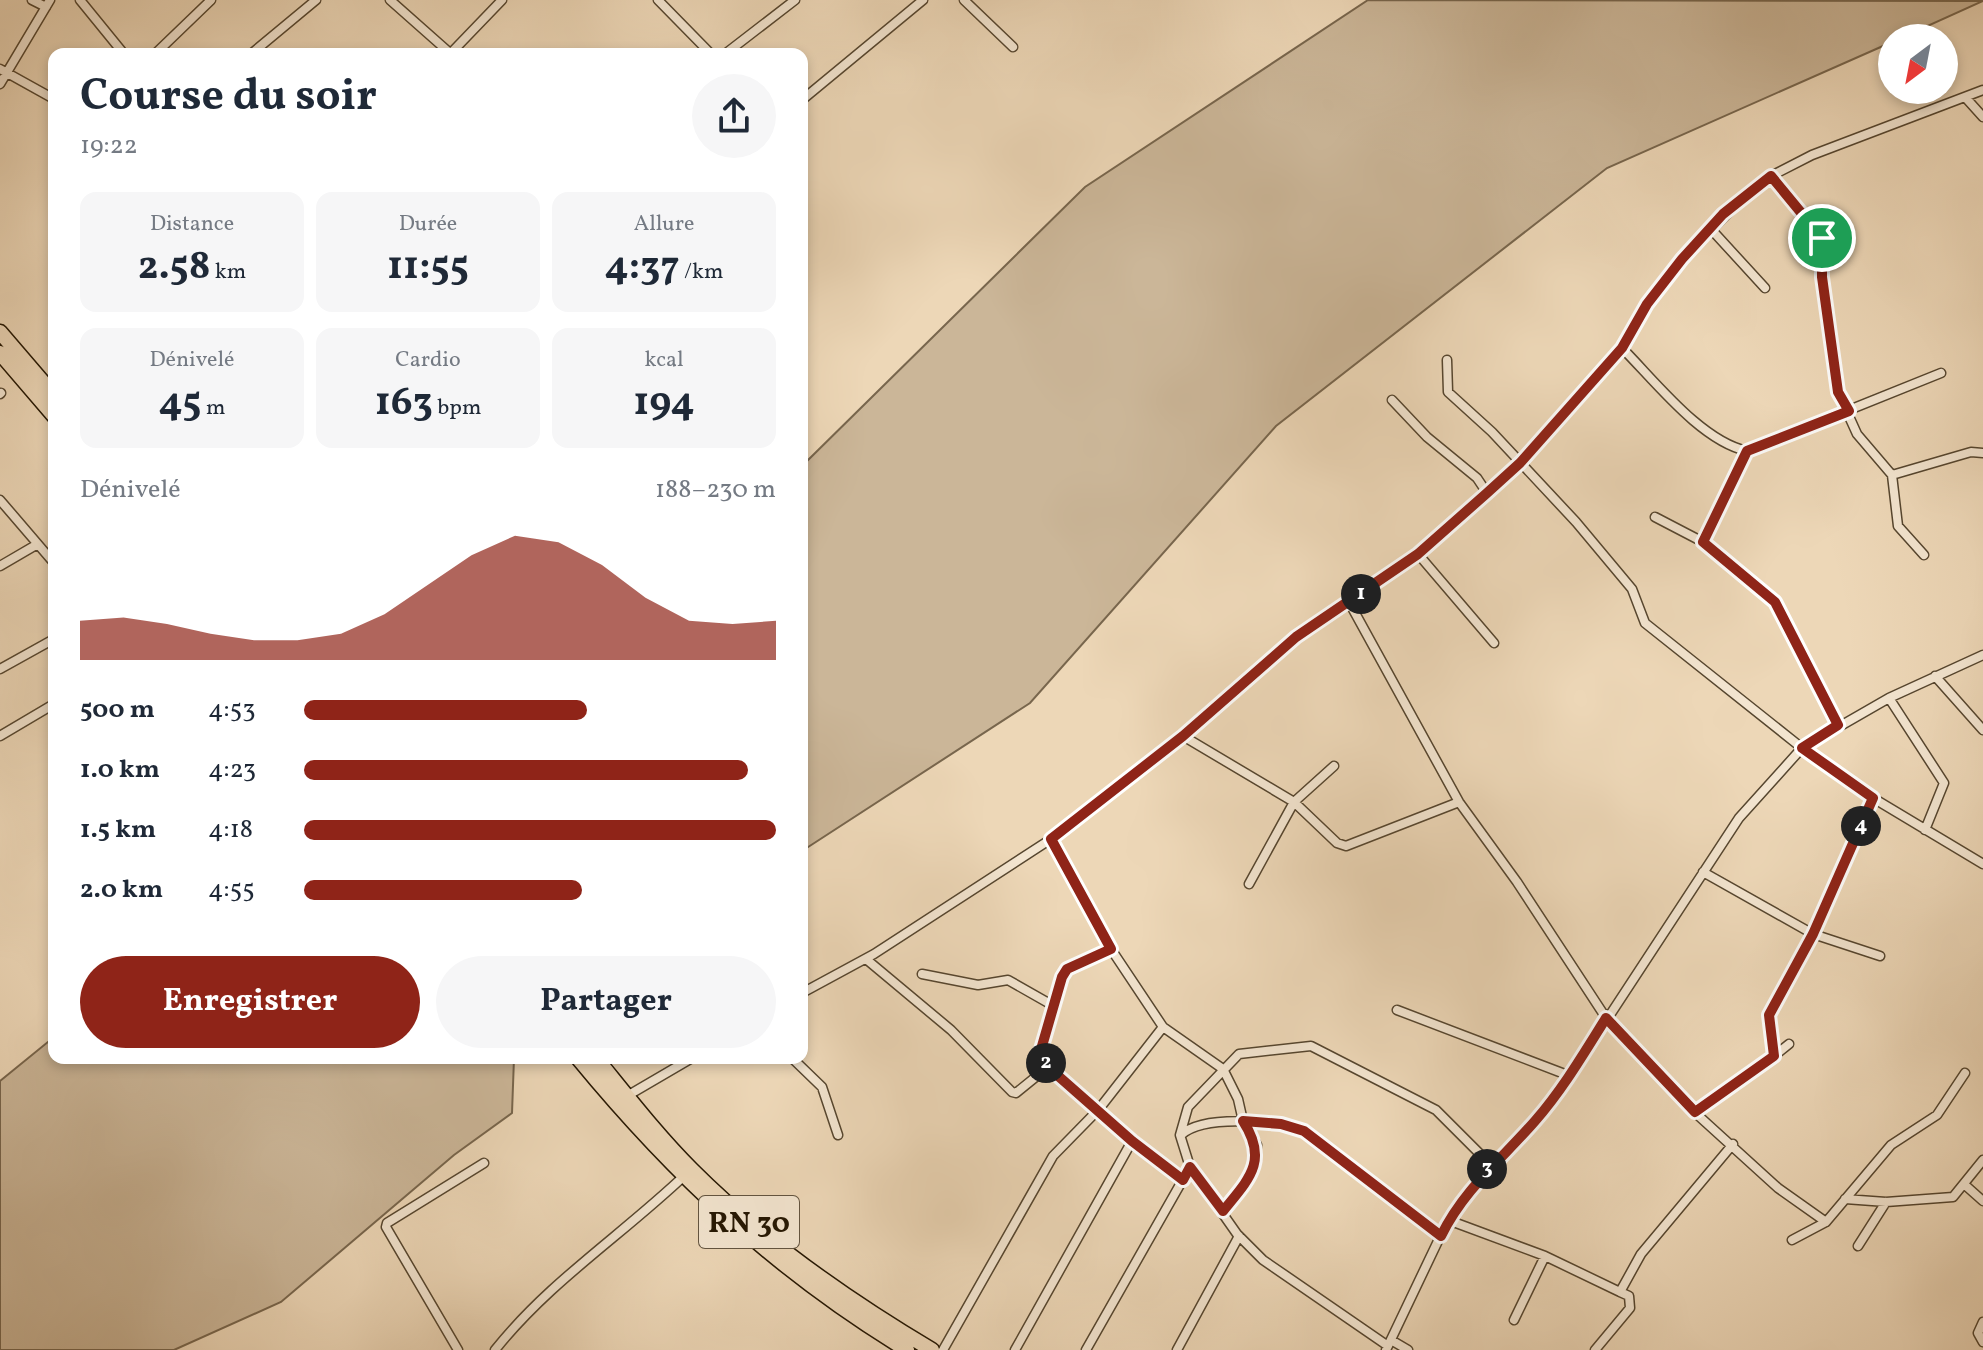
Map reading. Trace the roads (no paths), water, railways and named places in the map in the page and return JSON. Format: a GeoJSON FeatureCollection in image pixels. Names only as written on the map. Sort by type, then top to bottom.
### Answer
{"type":"FeatureCollection","features":[{"type":"Feature","properties":{"kind":"main road"},"geometry":{"type":"LineString","coordinates":[[0,332],[48,388]]}},
{"type":"Feature","properties":{"kind":"main road"},"geometry":{"type":"LineString","coordinates":[[0,353],[48,409]]}},
{"type":"Feature","properties":{"kind":"main road","name":"RN 30"},"geometry":{"type":"LineString","coordinates":[[584,1064],[741,1232],[799,1277],[907,1350]]}},
{"type":"Feature","properties":{"kind":"main road","name":"RN 30"},"geometry":{"type":"LineString","coordinates":[[601,1064],[687,1173],[805,1268],[932,1350]]}},
{"type":"Feature","properties":{"kind":"street"},"geometry":{"type":"LineString","coordinates":[[0,84],[3,70],[48,4],[32,0]]}},
{"type":"Feature","properties":{"kind":"street"},"geometry":{"type":"LineString","coordinates":[[80,0],[119,48]]}},
{"type":"Feature","properties":{"kind":"street"},"geometry":{"type":"LineString","coordinates":[[161,48],[211,0]]}},
{"type":"Feature","properties":{"kind":"street"},"geometry":{"type":"LineString","coordinates":[[258,48],[316,0]]}},
{"type":"Feature","properties":{"kind":"street"},"geometry":{"type":"LineString","coordinates":[[390,0],[443,48]]}},
{"type":"Feature","properties":{"kind":"street"},"geometry":{"type":"LineString","coordinates":[[456,48],[502,0]]}},
{"type":"Feature","properties":{"kind":"street"},"geometry":{"type":"LineString","coordinates":[[658,0],[705,48]]}},
{"type":"Feature","properties":{"kind":"street"},"geometry":{"type":"LineString","coordinates":[[733,48],[795,0]]}},
{"type":"Feature","properties":{"kind":"street"},"geometry":{"type":"LineString","coordinates":[[808,95],[923,0]]}},
{"type":"Feature","properties":{"kind":"street"},"geometry":{"type":"LineString","coordinates":[[964,0],[1013,47]]}},
{"type":"Feature","properties":{"kind":"street"},"geometry":{"type":"LineString","coordinates":[[3,70],[48,96]]}},
{"type":"Feature","properties":{"kind":"street"},"geometry":{"type":"LineString","coordinates":[[808,990],[866,959],[1051,839],[1183,736],[1296,637],[1418,554],[1520,463],[1622,348],[1647,304],[1710,228],[1771,176],[1812,155],[1983,90]]}},
{"type":"Feature","properties":{"kind":"street"},"geometry":{"type":"LineString","coordinates":[[1965,97],[1983,117]]}},
{"type":"Feature","properties":{"kind":"street"},"geometry":{"type":"LineString","coordinates":[[1771,176],[1822,238],[1822,277],[1838,392],[1857,434],[1892,475],[1898,526],[1924,555]]}},
{"type":"Feature","properties":{"kind":"street"},"geometry":{"type":"LineString","coordinates":[[1710,228],[1765,288]]}},
{"type":"Feature","properties":{"kind":"street"},"geometry":{"type":"LineString","coordinates":[[1622,348],[1710,432],[1727,446],[1747,451],[1941,373]]}},
{"type":"Feature","properties":{"kind":"street"},"geometry":{"type":"LineString","coordinates":[[1447,360],[1448,392],[1520,463],[1632,589],[1645,623],[1802,748],[1873,798],[1983,864]]}},
{"type":"Feature","properties":{"kind":"street"},"geometry":{"type":"LineString","coordinates":[[1392,400],[1427,437],[1477,478],[1487,493]]}},
{"type":"Feature","properties":{"kind":"street"},"geometry":{"type":"LineString","coordinates":[[1703,542],[1747,451]]}},
{"type":"Feature","properties":{"kind":"street"},"geometry":{"type":"LineString","coordinates":[[1892,475],[1971,452],[1983,453]]}},
{"type":"Feature","properties":{"kind":"street"},"geometry":{"type":"LineString","coordinates":[[0,500],[48,557]]}},
{"type":"Feature","properties":{"kind":"street"},"geometry":{"type":"LineString","coordinates":[[1655,517],[1703,542],[1775,602],[1838,725]]}},
{"type":"Feature","properties":{"kind":"street"},"geometry":{"type":"LineString","coordinates":[[0,566],[36,545]]}},
{"type":"Feature","properties":{"kind":"street"},"geometry":{"type":"LineString","coordinates":[[1418,554],[1494,643]]}},
{"type":"Feature","properties":{"kind":"street"},"geometry":{"type":"LineString","coordinates":[[1349,602],[1459,802],[1517,882],[1606,1018],[1695,1112],[1778,1188],[1826,1222]]}},
{"type":"Feature","properties":{"kind":"street"},"geometry":{"type":"LineString","coordinates":[[0,669],[48,642]]}},
{"type":"Feature","properties":{"kind":"street"},"geometry":{"type":"LineString","coordinates":[[1389,1345],[1448,1220],[1491,1165],[1536,1120],[1570,1076],[1739,818],[1802,748],[1889,698],[1983,655]]}},
{"type":"Feature","properties":{"kind":"street"},"geometry":{"type":"LineString","coordinates":[[1935,676],[1983,730]]}},
{"type":"Feature","properties":{"kind":"street"},"geometry":{"type":"LineString","coordinates":[[1889,698],[1944,783],[1925,830]]}},
{"type":"Feature","properties":{"kind":"street"},"geometry":{"type":"LineString","coordinates":[[0,736],[48,708]]}},
{"type":"Feature","properties":{"kind":"street"},"geometry":{"type":"LineString","coordinates":[[1183,736],[1294,802],[1337,843],[1354,846],[1459,802]]}},
{"type":"Feature","properties":{"kind":"street"},"geometry":{"type":"LineString","coordinates":[[1249,884],[1294,802],[1334,766]]}},
{"type":"Feature","properties":{"kind":"street"},"geometry":{"type":"LineString","coordinates":[[1774,1056],[1769,1015],[1813,934],[1873,798]]}},
{"type":"Feature","properties":{"kind":"street"},"geometry":{"type":"LineString","coordinates":[[1051,839],[1111,949],[1163,1027],[1223,1069],[1243,1121],[1257,1145],[1255,1163],[1244,1185],[1223,1211]]}},
{"type":"Feature","properties":{"kind":"street"},"geometry":{"type":"LineString","coordinates":[[1703,872],[1813,934],[1880,956]]}},
{"type":"Feature","properties":{"kind":"street"},"geometry":{"type":"LineString","coordinates":[[1111,949],[1067,969],[1052,1005],[1040,1053],[1048,1067],[1132,1141],[1183,1180]]}},
{"type":"Feature","properties":{"kind":"street"},"geometry":{"type":"LineString","coordinates":[[866,959],[951,1030],[1012,1092],[1016,1093],[1048,1067]]}},
{"type":"Feature","properties":{"kind":"street"},"geometry":{"type":"LineString","coordinates":[[922,974],[978,985],[1008,980],[1052,1005]]}},
{"type":"Feature","properties":{"kind":"street"},"geometry":{"type":"LineString","coordinates":[[1397,1010],[1570,1076]]}},
{"type":"Feature","properties":{"kind":"street"},"geometry":{"type":"LineString","coordinates":[[943,1350],[1053,1156],[1099,1109],[1163,1027]]}},
{"type":"Feature","properties":{"kind":"street"},"geometry":{"type":"LineString","coordinates":[[1695,1112],[1789,1044]]}},
{"type":"Feature","properties":{"kind":"street"},"geometry":{"type":"LineString","coordinates":[[1408,1350],[1389,1345],[1263,1260],[1239,1236],[1190,1167],[1180,1135],[1188,1107],[1243,1052],[1311,1046],[1436,1110],[1491,1165]]}},
{"type":"Feature","properties":{"kind":"street"},"geometry":{"type":"LineString","coordinates":[[627,1096],[682,1064]]}},
{"type":"Feature","properties":{"kind":"street"},"geometry":{"type":"LineString","coordinates":[[798,1064],[822,1087],[838,1135]]}},
{"type":"Feature","properties":{"kind":"street"},"geometry":{"type":"LineString","coordinates":[[1792,1240],[1826,1222],[1891,1145],[1937,1115],[1965,1073]]}},
{"type":"Feature","properties":{"kind":"street"},"geometry":{"type":"LineString","coordinates":[[1180,1135],[1195,1126],[1243,1121],[1281,1124],[1304,1131],[1441,1236]]}},
{"type":"Feature","properties":{"kind":"street"},"geometry":{"type":"LineString","coordinates":[[1015,1350],[1132,1141]]}},
{"type":"Feature","properties":{"kind":"street"},"geometry":{"type":"LineString","coordinates":[[1620,1292],[1641,1254],[1733,1144]]}},
{"type":"Feature","properties":{"kind":"street"},"geometry":{"type":"LineString","coordinates":[[1845,1199],[1886,1202],[1953,1197],[1983,1160]]}},
{"type":"Feature","properties":{"kind":"street"},"geometry":{"type":"LineString","coordinates":[[458,1350],[386,1227],[387,1223],[484,1163]]}},
{"type":"Feature","properties":{"kind":"street"},"geometry":{"type":"LineString","coordinates":[[1086,1350],[1190,1167]]}},
{"type":"Feature","properties":{"kind":"street"},"geometry":{"type":"LineString","coordinates":[[495,1350],[544,1296],[629,1228],[687,1173]]}},
{"type":"Feature","properties":{"kind":"street"},"geometry":{"type":"LineString","coordinates":[[1965,1185],[1983,1201]]}},
{"type":"Feature","properties":{"kind":"street"},"geometry":{"type":"LineString","coordinates":[[1858,1246],[1886,1202]]}},
{"type":"Feature","properties":{"kind":"street"},"geometry":{"type":"LineString","coordinates":[[1448,1220],[1545,1256],[1629,1296],[1630,1308],[1595,1350]]}},
{"type":"Feature","properties":{"kind":"street"},"geometry":{"type":"LineString","coordinates":[[1177,1350],[1239,1236]]}},
{"type":"Feature","properties":{"kind":"street"},"geometry":{"type":"LineString","coordinates":[[1514,1320],[1545,1256]]}},
{"type":"Feature","properties":{"kind":"street"},"geometry":{"type":"LineString","coordinates":[[1983,1322],[1978,1333],[1983,1342]]}}]}
